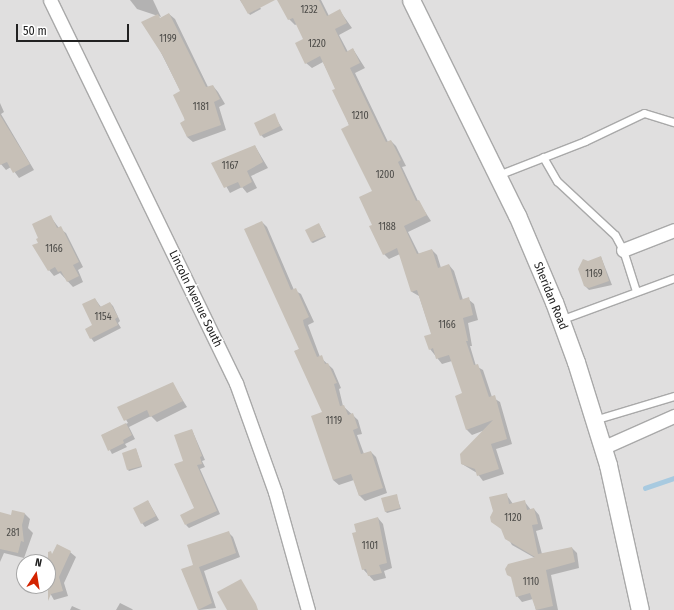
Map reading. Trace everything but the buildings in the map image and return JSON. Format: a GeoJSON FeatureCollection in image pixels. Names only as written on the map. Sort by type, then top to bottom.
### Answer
{"type":"FeatureCollection","features":[{"type":"Feature","properties":{"kind":"street","name":"Lincoln Avenue South"},"geometry":{"type":"LineString","coordinates":[[50,0],[236,383],[275,492],[308,610]]}},
{"type":"Feature","properties":{"kind":"street","name":"Sheridan Road"},"geometry":{"type":"LineString","coordinates":[[411,0],[517,215],[560,320],[602,448],[635,578],[640,610]]}},
{"type":"Feature","properties":{"kind":"street"},"geometry":{"type":"LineString","coordinates":[[623,250],[674,230]]}},
{"type":"Feature","properties":{"kind":"street"},"geometry":{"type":"LineString","coordinates":[[602,448],[674,416]]}},
{"type":"Feature","properties":{"kind":"lane"},"geometry":{"type":"LineString","coordinates":[[497,175],[544,157],[644,113],[674,122]]}},
{"type":"Feature","properties":{"kind":"lane"},"geometry":{"type":"LineString","coordinates":[[544,157],[557,181],[615,235],[623,250],[636,291]]}},
{"type":"Feature","properties":{"kind":"lane"},"geometry":{"type":"LineString","coordinates":[[560,320],[674,278]]}},
{"type":"Feature","properties":{"kind":"lane"},"geometry":{"type":"LineString","coordinates":[[594,420],[674,396]]}},
{"type":"Feature","properties":{"kind":"shaded area"},"geometry":{"type":"Polygon","coordinates":[[[0,0],[674,0],[674,610],[0,610],[0,0]]]}},
{"type":"Feature","properties":{"kind":"waterway"},"geometry":{"type":"LineString","coordinates":[[645,488],[674,478]]}}]}
